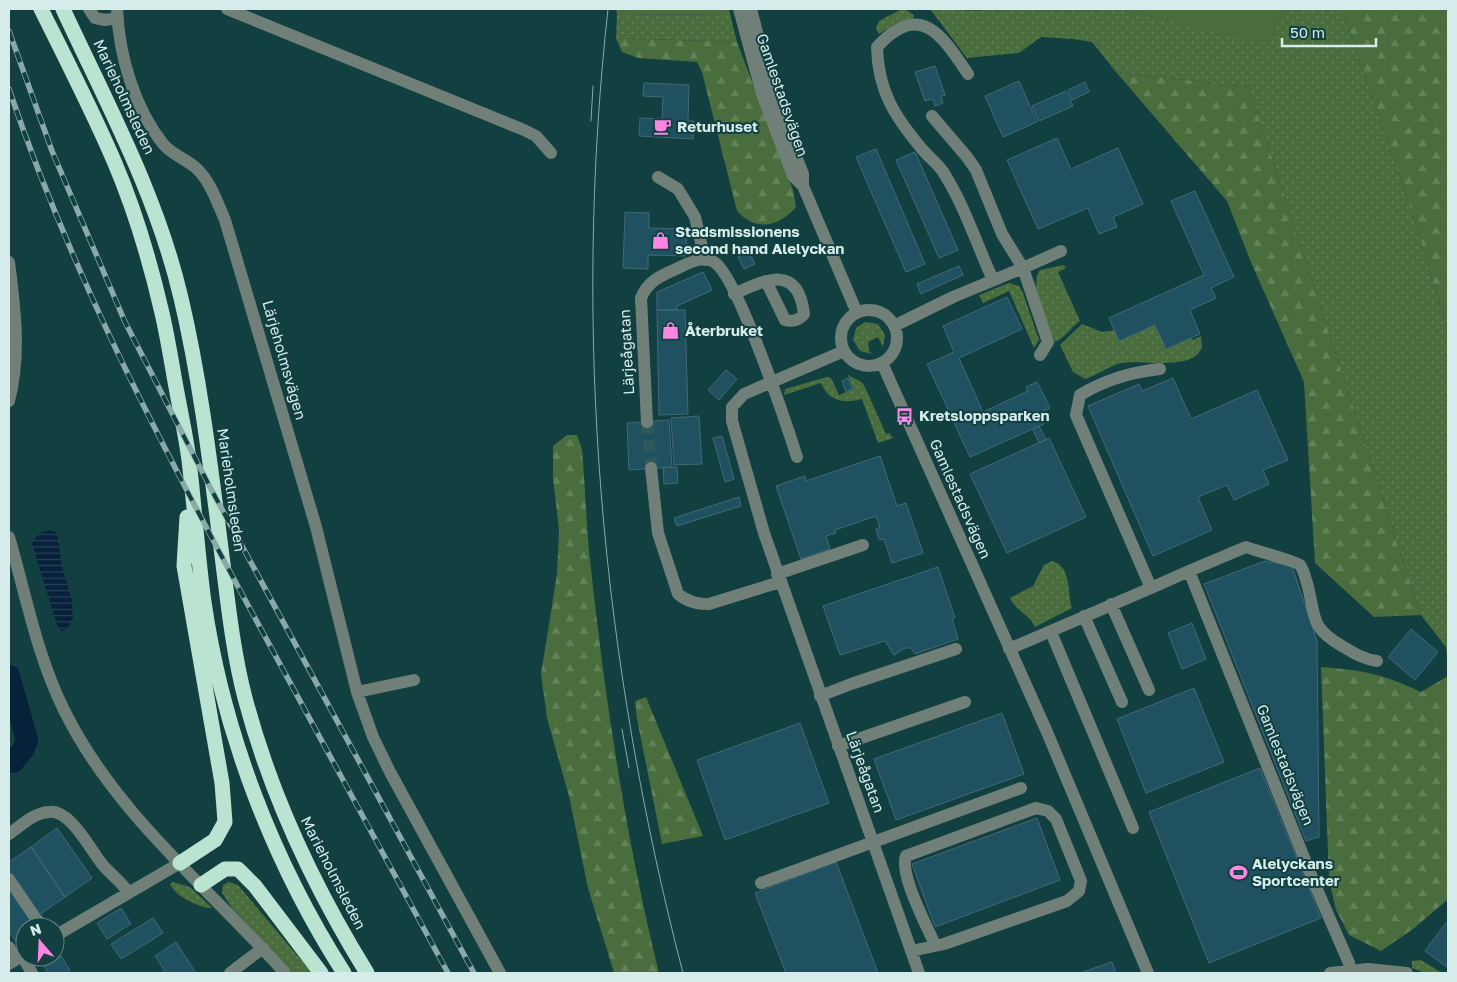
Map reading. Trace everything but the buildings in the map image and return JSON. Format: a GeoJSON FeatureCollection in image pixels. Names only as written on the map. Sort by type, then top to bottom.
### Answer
{"type":"FeatureCollection","features":[{"type":"Feature","properties":{"kind":"highway"},"geometry":{"type":"LineString","coordinates":[[41,9],[115,163],[140,231],[163,314],[190,466],[204,603],[216,666],[230,720],[254,793],[279,853],[310,915],[344,973]]}},
{"type":"Feature","properties":{"kind":"highway","name":"Marieholmsleden"},"geometry":{"type":"LineString","coordinates":[[63,9],[105,94],[146,186],[168,248],[181,298],[199,387],[234,647],[244,696],[257,739],[285,817],[316,886],[367,973]]}},
{"type":"Feature","properties":{"kind":"highway"},"geometry":{"type":"LineString","coordinates":[[180,863],[215,840],[225,822],[222,783],[184,566],[190,466]]}},
{"type":"Feature","properties":{"kind":"highway"},"geometry":{"type":"LineString","coordinates":[[201,885],[225,869],[238,869],[255,886],[321,973]]}},
{"type":"Feature","properties":{"kind":"street"},"geometry":{"type":"LineString","coordinates":[[89,9],[95,18],[105,20],[117,14]]}},
{"type":"Feature","properties":{"kind":"street"},"geometry":{"type":"LineString","coordinates":[[227,9],[524,130],[536,136],[550,153]]}},
{"type":"Feature","properties":{"kind":"street","name":"Gamlestadsvägen"},"geometry":{"type":"LineString","coordinates":[[739,9],[752,60],[776,134],[793,176],[803,186],[857,313]]}},
{"type":"Feature","properties":{"kind":"street","name":"Gamlestadsvägen"},"geometry":{"type":"LineString","coordinates":[[751,9],[776,102],[803,174],[803,186]]}},
{"type":"Feature","properties":{"kind":"street","name":"Lärjeholmsvägen"},"geometry":{"type":"LineString","coordinates":[[117,14],[118,37],[126,68],[156,134],[166,147],[205,177],[225,220],[316,528],[357,692],[373,737],[500,973]]}},
{"type":"Feature","properties":{"kind":"street"},"geometry":{"type":"LineString","coordinates":[[968,74],[951,49],[931,26],[917,22],[901,25],[888,34],[877,47],[878,68],[883,89],[893,111],[944,174],[993,280]]}},
{"type":"Feature","properties":{"kind":"street"},"geometry":{"type":"LineString","coordinates":[[932,116],[968,157],[976,170],[994,216],[1023,268],[1048,342],[1040,355]]}},
{"type":"Feature","properties":{"kind":"street"},"geometry":{"type":"LineString","coordinates":[[658,177],[678,189],[695,218],[705,260],[718,265],[734,294],[772,380],[798,457]]}},
{"type":"Feature","properties":{"kind":"street"},"geometry":{"type":"LineString","coordinates":[[894,326],[1038,260],[1061,252]]}},
{"type":"Feature","properties":{"kind":"street","name":"Lärjeågatan"},"geometry":{"type":"LineString","coordinates":[[647,422],[641,298],[647,286],[658,277],[691,262],[705,260]]}},
{"type":"Feature","properties":{"kind":"street"},"geometry":{"type":"LineString","coordinates":[[9,262],[16,344],[15,371],[9,401]]}},
{"type":"Feature","properties":{"kind":"street"},"geometry":{"type":"LineString","coordinates":[[734,294],[766,281]]}},
{"type":"Feature","properties":{"kind":"street"},"geometry":{"type":"LineString","coordinates":[[876,312],[886,317],[894,326],[896,336],[895,347],[890,356],[882,363],[872,366],[862,365],[852,361],[844,351],[841,340],[842,329],[848,319],[857,313],[876,312]]}},
{"type":"Feature","properties":{"kind":"street","name":"Lärjeågatan"},"geometry":{"type":"LineString","coordinates":[[844,351],[772,380],[744,394],[732,408],[732,414],[737,439],[779,578],[919,973]]}},
{"type":"Feature","properties":{"kind":"street","name":"Gamlestadsvägen"},"geometry":{"type":"LineString","coordinates":[[882,363],[1084,818],[1148,973]]}},
{"type":"Feature","properties":{"kind":"street"},"geometry":{"type":"LineString","coordinates":[[1151,588],[1076,415],[1080,395],[1138,371],[1160,368]]}},
{"type":"Feature","properties":{"kind":"street"},"geometry":{"type":"LineString","coordinates":[[650,468],[654,518],[678,594],[691,602],[709,604],[863,545]]}},
{"type":"Feature","properties":{"kind":"street"},"geometry":{"type":"LineString","coordinates":[[9,537],[30,620],[64,710],[106,778],[124,801],[180,863],[285,973]]}},
{"type":"Feature","properties":{"kind":"street"},"geometry":{"type":"LineString","coordinates":[[1009,649],[1246,547],[1264,554],[1292,560],[1300,565],[1312,609],[1324,636],[1365,660],[1377,661]]}},
{"type":"Feature","properties":{"kind":"street","name":"Gamlestadsvägen"},"geometry":{"type":"LineString","coordinates":[[1189,570],[1315,885],[1349,963],[1350,971]]}},
{"type":"Feature","properties":{"kind":"street"},"geometry":{"type":"LineString","coordinates":[[1111,604],[1149,690]]}},
{"type":"Feature","properties":{"kind":"street"},"geometry":{"type":"LineString","coordinates":[[1084,616],[1122,702]]}},
{"type":"Feature","properties":{"kind":"street"},"geometry":{"type":"LineString","coordinates":[[1051,632],[1133,828]]}},
{"type":"Feature","properties":{"kind":"street"},"geometry":{"type":"LineString","coordinates":[[820,696],[850,684],[956,649]]}},
{"type":"Feature","properties":{"kind":"street"},"geometry":{"type":"LineString","coordinates":[[357,692],[414,680]]}},
{"type":"Feature","properties":{"kind":"street"},"geometry":{"type":"LineString","coordinates":[[838,746],[965,702]]}},
{"type":"Feature","properties":{"kind":"street"},"geometry":{"type":"LineString","coordinates":[[761,883],[1021,788]]}},
{"type":"Feature","properties":{"kind":"street"},"geometry":{"type":"LineString","coordinates":[[911,951],[935,944],[944,944],[1067,901],[1078,891],[1082,881],[1056,820],[1048,811],[1036,808],[906,856],[904,864],[916,901],[935,944]]}},
{"type":"Feature","properties":{"kind":"street"},"geometry":{"type":"LineString","coordinates":[[9,834],[34,816],[50,811],[63,816],[76,828],[103,865],[128,892]]}},
{"type":"Feature","properties":{"kind":"street"},"geometry":{"type":"LineString","coordinates":[[65,930],[180,863]]}},
{"type":"Feature","properties":{"kind":"street"},"geometry":{"type":"LineString","coordinates":[[9,879],[35,917]]}},
{"type":"Feature","properties":{"kind":"street"},"geometry":{"type":"LineString","coordinates":[[9,947],[15,960]]}},
{"type":"Feature","properties":{"kind":"street"},"geometry":{"type":"LineString","coordinates":[[230,973],[262,948]]}},
{"type":"Feature","properties":{"kind":"street"},"geometry":{"type":"LineString","coordinates":[[1330,973],[1368,969],[1406,973]]}},
{"type":"Feature","properties":{"kind":"green space"},"geometry":{"type":"Polygon","coordinates":[[[616,9],[729,9],[730,14],[617,15],[616,9]]]}},
{"type":"Feature","properties":{"kind":"green space"},"geometry":{"type":"Polygon","coordinates":[[[930,9],[1011,12],[1125,11],[1268,43],[1285,9],[1342,9],[1413,215],[1448,332],[1448,676],[1446,647],[1421,615],[1249,87],[1116,72],[1092,42],[1073,39],[1041,37],[1019,53],[967,58],[930,9]]]}},
{"type":"Feature","properties":{"kind":"green space"},"geometry":{"type":"Polygon","coordinates":[[[945,9],[1123,9],[1125,11],[1011,12],[945,9]]]}},
{"type":"Feature","properties":{"kind":"green space"},"geometry":{"type":"Polygon","coordinates":[[[1123,9],[1285,9],[1268,44],[1123,9]]]}},
{"type":"Feature","properties":{"kind":"green space"},"geometry":{"type":"Polygon","coordinates":[[[1342,9],[1448,9],[1448,332],[1413,215],[1342,9]]]}},
{"type":"Feature","properties":{"kind":"green space"},"geometry":{"type":"Polygon","coordinates":[[[900,10],[906,10],[914,15],[913,19],[895,24],[879,34],[876,29],[879,21],[900,10]]]}},
{"type":"Feature","properties":{"kind":"green space"},"geometry":{"type":"Polygon","coordinates":[[[730,14],[737,42],[616,38],[617,15],[730,14]]]}},
{"type":"Feature","properties":{"kind":"green space"},"geometry":{"type":"Polygon","coordinates":[[[616,38],[737,42],[793,190],[796,207],[782,219],[766,224],[751,222],[737,211],[702,72],[697,62],[638,58],[622,52],[616,38]]]}},
{"type":"Feature","properties":{"kind":"green space"},"geometry":{"type":"Polygon","coordinates":[[[1116,72],[1249,87],[1421,615],[1374,617],[1315,563],[1304,382],[1250,260],[1227,201],[1116,72]]]}},
{"type":"Feature","properties":{"kind":"green space"},"geometry":{"type":"Polygon","coordinates":[[[1064,265],[1066,268],[1058,272],[1080,321],[1055,342],[1040,305],[1036,285],[1040,270],[1064,265]]]}},
{"type":"Feature","properties":{"kind":"green space"},"geometry":{"type":"Polygon","coordinates":[[[1009,283],[1019,286],[1023,293],[1039,340],[1034,348],[1009,291],[983,303],[979,295],[1009,283]]]}},
{"type":"Feature","properties":{"kind":"green space"},"geometry":{"type":"Polygon","coordinates":[[[865,322],[878,324],[885,335],[883,347],[878,337],[868,342],[869,351],[872,354],[860,351],[853,340],[856,328],[865,322]]]}},
{"type":"Feature","properties":{"kind":"green space"},"geometry":{"type":"Polygon","coordinates":[[[1082,324],[1102,332],[1155,325],[1166,349],[1191,338],[1193,340],[1201,336],[1202,347],[1197,355],[1189,359],[1166,363],[1121,363],[1085,379],[1073,372],[1060,345],[1082,324]]]}},
{"type":"Feature","properties":{"kind":"green space"},"geometry":{"type":"Polygon","coordinates":[[[848,375],[864,385],[886,434],[889,433],[893,438],[878,443],[862,399],[837,400],[828,394],[821,383],[784,395],[785,389],[827,377],[831,378],[839,395],[853,389],[848,375]]]}},
{"type":"Feature","properties":{"kind":"green space"},"geometry":{"type":"Polygon","coordinates":[[[567,435],[577,435],[582,449],[589,551],[601,657],[626,816],[659,973],[614,973],[588,888],[569,796],[547,718],[541,674],[557,574],[559,530],[553,478],[553,446],[567,435]]]}},
{"type":"Feature","properties":{"kind":"green space"},"geometry":{"type":"Polygon","coordinates":[[[1052,561],[1063,568],[1066,574],[1072,608],[1035,627],[1010,598],[1033,586],[1044,565],[1052,561]]]}},
{"type":"Feature","properties":{"kind":"green space"},"geometry":{"type":"Polygon","coordinates":[[[1321,667],[1372,674],[1421,692],[1448,676],[1448,902],[1446,901],[1413,929],[1381,951],[1349,935],[1336,910],[1329,880],[1321,667]]]}},
{"type":"Feature","properties":{"kind":"green space"},"geometry":{"type":"Polygon","coordinates":[[[646,697],[703,836],[662,844],[635,701],[646,697]]]}},
{"type":"Feature","properties":{"kind":"green space"},"geometry":{"type":"Polygon","coordinates":[[[173,882],[190,887],[212,908],[201,906],[182,897],[170,884],[173,882]]]}},
{"type":"Feature","properties":{"kind":"green space"},"geometry":{"type":"Polygon","coordinates":[[[229,882],[238,885],[312,973],[293,973],[232,908],[222,893],[223,885],[229,882]]]}},
{"type":"Feature","properties":{"kind":"green space"},"geometry":{"type":"Polygon","coordinates":[[[1421,960],[1442,973],[1425,973],[1412,968],[1412,961],[1421,960]]]}},
{"type":"Feature","properties":{"kind":"water"},"geometry":{"type":"Polygon","coordinates":[[[50,530],[57,533],[62,566],[72,601],[73,618],[67,629],[61,631],[58,628],[32,544],[38,534],[50,530]]]}},
{"type":"Feature","properties":{"kind":"waterway"},"geometry":{"type":"LineString","coordinates":[[9,676],[27,740],[23,750],[13,762]]}},
{"type":"Feature","properties":{"kind":"tunnel"},"geometry":{"type":"LineString","coordinates":[[647,422],[651,468]]}},
{"type":"Feature","properties":{"kind":"tram line"},"geometry":{"type":"LineString","coordinates":[[608,9],[598,131],[593,252],[594,373],[601,494],[614,615],[632,735],[655,854],[683,973]]}},
{"type":"Feature","properties":{"kind":"tram line"},"geometry":{"type":"LineString","coordinates":[[591,121],[593,86]]}},
{"type":"Feature","properties":{"kind":"tram line"},"geometry":{"type":"LineString","coordinates":[[622,729],[629,768]]}},
{"type":"Feature","properties":{"kind":"railway"},"geometry":{"type":"LineString","coordinates":[[9,31],[52,151],[125,322],[211,489],[474,973]]}},
{"type":"Feature","properties":{"kind":"railway"},"geometry":{"type":"LineString","coordinates":[[9,89],[59,223],[149,417],[215,544],[448,973]]}},
{"type":"Feature","properties":{"kind":"place","name":"Returhuset"},"geometry":{"type":"Point","coordinates":[663,127]}},
{"type":"Feature","properties":{"kind":"place","name":"Stadsmissionens second hand Alelyckan"},"geometry":{"type":"Point","coordinates":[661,241]}},
{"type":"Feature","properties":{"kind":"place","name":"Återbruket"},"geometry":{"type":"Point","coordinates":[671,331]}},
{"type":"Feature","properties":{"kind":"place","name":"Kretsloppsparken"},"geometry":{"type":"Point","coordinates":[905,416]}},
{"type":"Feature","properties":{"kind":"place","name":"Alelyckans Sportcenter"},"geometry":{"type":"Point","coordinates":[1238,873]}}]}
